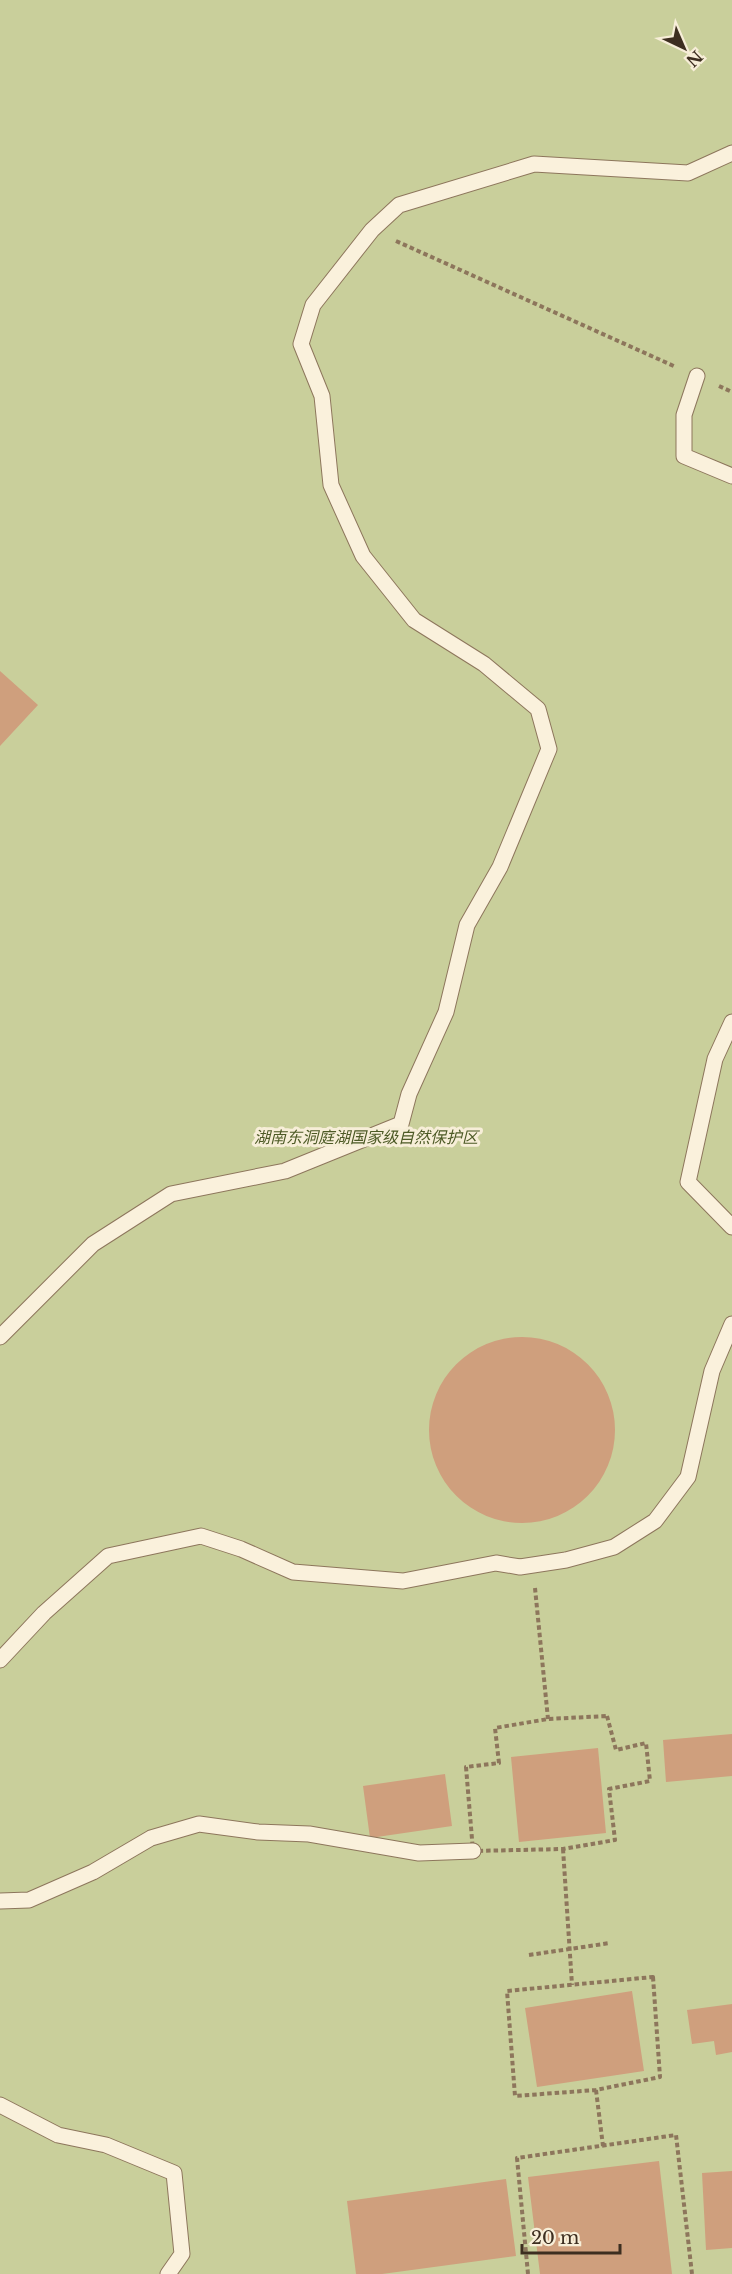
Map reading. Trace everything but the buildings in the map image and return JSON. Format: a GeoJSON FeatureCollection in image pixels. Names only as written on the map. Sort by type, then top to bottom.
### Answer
{"type":"FeatureCollection","features":[{"type":"Feature","properties":{"kind":"lane"},"geometry":{"type":"LineString","coordinates":[[0,1337],[93,1244],[171,1194],[285,1171],[401,1124],[409,1094],[446,1012],[467,925],[500,867],[549,749],[538,709],[484,664],[414,620],[363,556],[331,485],[322,396],[302,344],[313,305],[372,230],[399,205],[534,164],[688,173],[732,153]]}},
{"type":"Feature","properties":{"kind":"lane"},"geometry":{"type":"LineString","coordinates":[[697,376],[684,415],[684,456],[732,476]]}},
{"type":"Feature","properties":{"kind":"lane"},"geometry":{"type":"LineString","coordinates":[[732,1022],[715,1059],[688,1182],[732,1227]]}},
{"type":"Feature","properties":{"kind":"lane"},"geometry":{"type":"LineString","coordinates":[[0,1660],[44,1613],[108,1556],[201,1536],[241,1549],[293,1572],[403,1581],[496,1563],[520,1567],[566,1560],[614,1547],[655,1521],[688,1477],[712,1371],[732,1324]]}},
{"type":"Feature","properties":{"kind":"lane"},"geometry":{"type":"LineString","coordinates":[[0,1901],[29,1900],[93,1872],[151,1838],[199,1824],[258,1832],[309,1834],[419,1853],[473,1851]]}},
{"type":"Feature","properties":{"kind":"lane"},"geometry":{"type":"LineString","coordinates":[[0,2105],[58,2135],[106,2145],[174,2173],[183,2253],[168,2274]]}},
{"type":"Feature","properties":{"kind":"path"},"geometry":{"type":"LineString","coordinates":[[372,230],[732,392]]}},
{"type":"Feature","properties":{"kind":"path"},"geometry":{"type":"LineString","coordinates":[[533,1565],[548,1719]]}},
{"type":"Feature","properties":{"kind":"path"},"geometry":{"type":"LineString","coordinates":[[607,1716],[616,1750],[646,1743],[650,1781],[609,1789],[615,1840],[563,1849],[473,1851],[466,1767],[499,1763],[495,1728],[548,1719],[607,1716]]}},
{"type":"Feature","properties":{"kind":"path"},"geometry":{"type":"LineString","coordinates":[[563,1849],[572,1985]]}},
{"type":"Feature","properties":{"kind":"path"},"geometry":{"type":"LineString","coordinates":[[529,1956],[610,1943]]}},
{"type":"Feature","properties":{"kind":"path"},"geometry":{"type":"LineString","coordinates":[[652,1977],[660,2077],[596,2090],[515,2097],[507,1991],[652,1977]]}},
{"type":"Feature","properties":{"kind":"path"},"geometry":{"type":"LineString","coordinates":[[596,2090],[603,2146]]}},
{"type":"Feature","properties":{"kind":"path"},"geometry":{"type":"LineString","coordinates":[[528,2274],[517,2158],[676,2135],[692,2274]]}},
{"type":"Feature","properties":{"kind":"green space","name":"湖南东洞庭湖国家级自然保护区"},"geometry":{"type":"Polygon","coordinates":[[[0,0],[732,0],[732,2274],[0,2274],[0,0]]]}}]}
